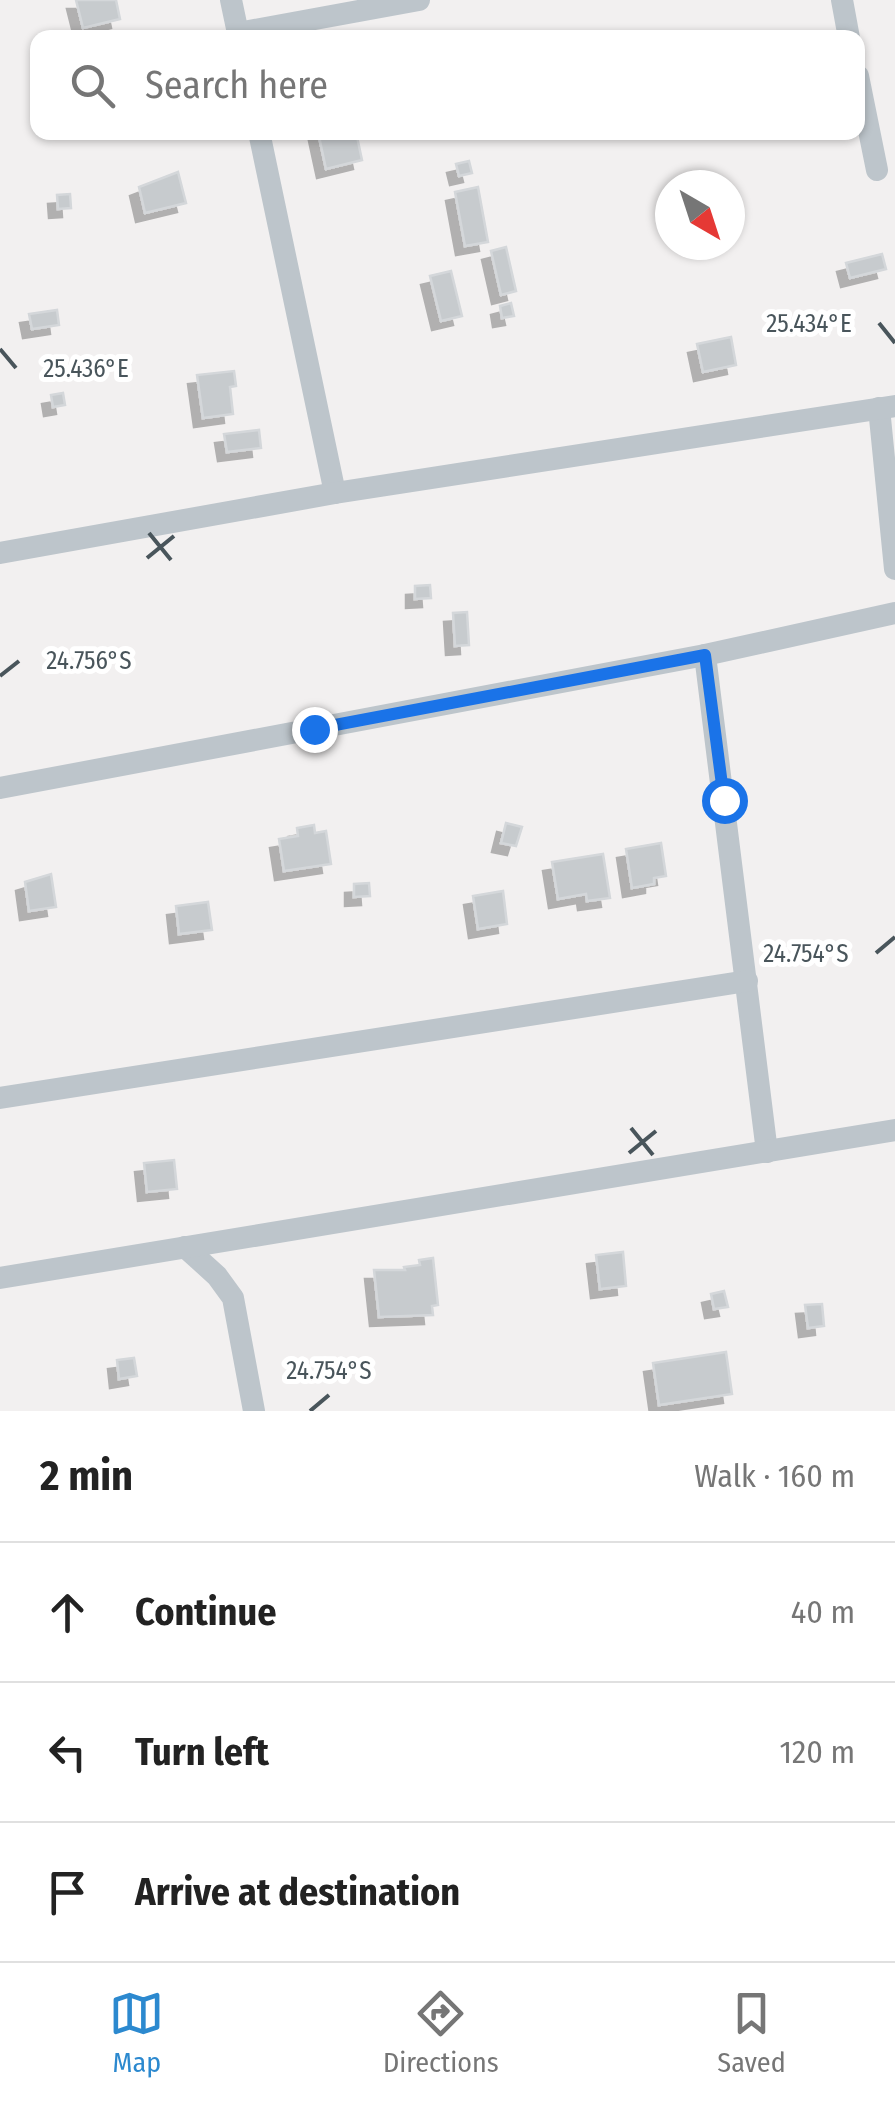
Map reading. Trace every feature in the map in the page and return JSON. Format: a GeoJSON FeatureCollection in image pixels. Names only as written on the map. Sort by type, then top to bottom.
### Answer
{"type":"FeatureCollection","features":[{"type":"Feature","properties":{"kind":"street"},"geometry":{"type":"LineString","coordinates":[[231,0],[237,30]]}},
{"type":"Feature","properties":{"kind":"street"},"geometry":{"type":"LineString","coordinates":[[264,30],[419,0]]}},
{"type":"Feature","properties":{"kind":"street"},"geometry":{"type":"LineString","coordinates":[[842,0],[848,30]]}},
{"type":"Feature","properties":{"kind":"street"},"geometry":{"type":"LineString","coordinates":[[865,111],[877,170]]}},
{"type":"Feature","properties":{"kind":"street"},"geometry":{"type":"LineString","coordinates":[[261,140],[336,494]]}},
{"type":"Feature","properties":{"kind":"street"},"geometry":{"type":"LineString","coordinates":[[0,553],[336,494],[887,407],[895,569]]}},
{"type":"Feature","properties":{"kind":"street"},"geometry":{"type":"LineString","coordinates":[[0,788],[705,655],[895,613]]}},
{"type":"Feature","properties":{"kind":"street"},"geometry":{"type":"LineString","coordinates":[[705,655],[767,1152]]}},
{"type":"Feature","properties":{"kind":"street"},"geometry":{"type":"LineString","coordinates":[[0,1098],[747,981]]}},
{"type":"Feature","properties":{"kind":"street"},"geometry":{"type":"LineString","coordinates":[[0,1278],[895,1130]]}},
{"type":"Feature","properties":{"kind":"street"},"geometry":{"type":"LineString","coordinates":[[184,1247],[217,1276],[233,1298],[254,1411]]}},
{"type":"Feature","properties":{"kind":"building"},"geometry":{"type":"Polygon","coordinates":[[[76,0],[116,0],[120,19],[83,28],[76,0]]]}},
{"type":"Feature","properties":{"kind":"building"},"geometry":{"type":"Polygon","coordinates":[[[320,140],[358,140],[362,160],[326,169],[320,140]]]}},
{"type":"Feature","properties":{"kind":"building"},"geometry":{"type":"Polygon","coordinates":[[[469,161],[472,173],[459,176],[456,164],[469,161]]]}},
{"type":"Feature","properties":{"kind":"building"},"geometry":{"type":"Polygon","coordinates":[[[178,172],[186,203],[145,213],[139,187],[178,172]]]}},
{"type":"Feature","properties":{"kind":"building"},"geometry":{"type":"Polygon","coordinates":[[[478,187],[488,242],[465,246],[455,192],[478,187]]]}},
{"type":"Feature","properties":{"kind":"building"},"geometry":{"type":"Polygon","coordinates":[[[70,194],[71,208],[58,209],[57,195],[70,194]]]}},
{"type":"Feature","properties":{"kind":"building"},"geometry":{"type":"Polygon","coordinates":[[[506,247],[516,291],[501,295],[491,251],[506,247]]]}},
{"type":"Feature","properties":{"kind":"building"},"geometry":{"type":"Polygon","coordinates":[[[882,254],[886,269],[850,278],[846,263],[882,254]]]}},
{"type":"Feature","properties":{"kind":"building"},"geometry":{"type":"Polygon","coordinates":[[[451,271],[462,316],[441,321],[430,276],[451,271]]]}},
{"type":"Feature","properties":{"kind":"building"},"geometry":{"type":"Polygon","coordinates":[[[511,303],[514,316],[502,318],[500,306],[511,303]]]}},
{"type":"Feature","properties":{"kind":"building"},"geometry":{"type":"Polygon","coordinates":[[[57,310],[59,325],[32,329],[29,314],[57,310]]]}},
{"type":"Feature","properties":{"kind":"building"},"geometry":{"type":"Polygon","coordinates":[[[731,337],[736,365],[703,372],[697,344],[731,337]]]}},
{"type":"Feature","properties":{"kind":"building"},"geometry":{"type":"Polygon","coordinates":[[[234,371],[236,386],[230,387],[233,414],[203,418],[197,375],[234,371]]]}},
{"type":"Feature","properties":{"kind":"building"},"geometry":{"type":"Polygon","coordinates":[[[63,393],[65,405],[53,407],[51,395],[63,393]]]}},
{"type":"Feature","properties":{"kind":"building"},"geometry":{"type":"Polygon","coordinates":[[[259,430],[261,448],[227,452],[224,434],[259,430]]]}},
{"type":"Feature","properties":{"kind":"building"},"geometry":{"type":"Polygon","coordinates":[[[430,585],[431,598],[415,599],[415,586],[430,585]]]}},
{"type":"Feature","properties":{"kind":"building"},"geometry":{"type":"Polygon","coordinates":[[[467,612],[469,645],[455,646],[453,613],[467,612]]]}},
{"type":"Feature","properties":{"kind":"building"},"geometry":{"type":"Polygon","coordinates":[[[506,823],[522,827],[516,846],[501,843],[506,823]]]}},
{"type":"Feature","properties":{"kind":"building"},"geometry":{"type":"Polygon","coordinates":[[[314,825],[315,833],[326,831],[331,864],[284,871],[279,839],[298,836],[297,828],[314,825]]]}},
{"type":"Feature","properties":{"kind":"building"},"geometry":{"type":"Polygon","coordinates":[[[661,843],[666,876],[654,878],[654,884],[632,888],[626,849],[661,843]]]}},
{"type":"Feature","properties":{"kind":"building"},"geometry":{"type":"Polygon","coordinates":[[[603,854],[610,898],[587,901],[586,894],[558,899],[552,862],[603,854]]]}},
{"type":"Feature","properties":{"kind":"building"},"geometry":{"type":"Polygon","coordinates":[[[51,874],[56,907],[29,911],[25,882],[51,874]]]}},
{"type":"Feature","properties":{"kind":"building"},"geometry":{"type":"Polygon","coordinates":[[[369,883],[370,896],[354,897],[354,884],[369,883]]]}},
{"type":"Feature","properties":{"kind":"building"},"geometry":{"type":"Polygon","coordinates":[[[503,891],[507,924],[478,929],[473,896],[503,891]]]}},
{"type":"Feature","properties":{"kind":"building"},"geometry":{"type":"Polygon","coordinates":[[[208,902],[212,930],[179,934],[176,906],[208,902]]]}},
{"type":"Feature","properties":{"kind":"building"},"geometry":{"type":"Polygon","coordinates":[[[174,1160],[177,1189],[147,1192],[144,1163],[174,1160]]]}},
{"type":"Feature","properties":{"kind":"building"},"geometry":{"type":"Polygon","coordinates":[[[623,1252],[626,1286],[600,1289],[596,1255],[623,1252]]]}},
{"type":"Feature","properties":{"kind":"building"},"geometry":{"type":"Polygon","coordinates":[[[433,1258],[438,1305],[432,1306],[433,1315],[379,1317],[374,1270],[405,1270],[404,1267],[420,1265],[419,1260],[433,1258]]]}},
{"type":"Feature","properties":{"kind":"building"},"geometry":{"type":"Polygon","coordinates":[[[724,1291],[728,1307],[714,1309],[711,1294],[724,1291]]]}},
{"type":"Feature","properties":{"kind":"building"},"geometry":{"type":"Polygon","coordinates":[[[822,1304],[824,1326],[808,1328],[805,1305],[822,1304]]]}},
{"type":"Feature","properties":{"kind":"building"},"geometry":{"type":"Polygon","coordinates":[[[726,1352],[732,1394],[659,1405],[653,1363],[726,1352]]]}},
{"type":"Feature","properties":{"kind":"building"},"geometry":{"type":"Polygon","coordinates":[[[134,1358],[137,1376],[119,1379],[117,1360],[134,1358]]]}},
{"type":"Feature","properties":{"kind":"route"},"geometry":{"type":"LineString","coordinates":[[314,729],[705,655],[724,800]]}}]}
